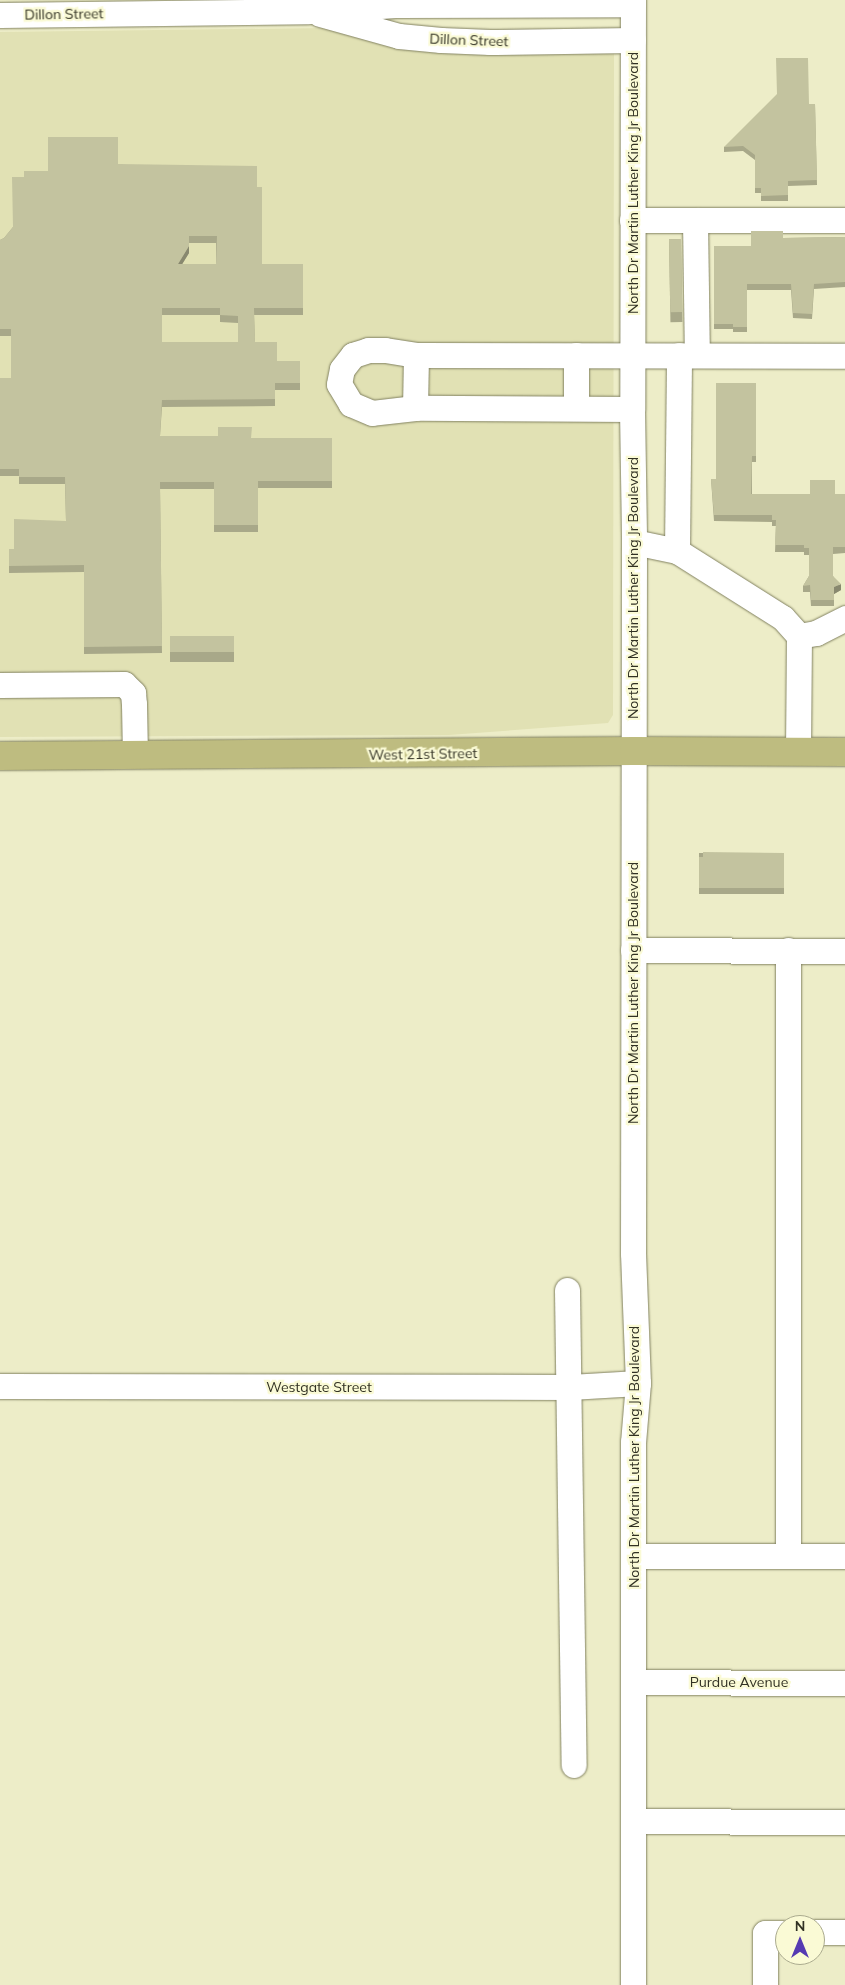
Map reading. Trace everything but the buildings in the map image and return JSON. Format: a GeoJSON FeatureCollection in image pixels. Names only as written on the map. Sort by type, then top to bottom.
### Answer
{"type":"FeatureCollection","features":[{"type":"Feature","properties":{"kind":"main road","name":"West 21st Street"},"geometry":{"type":"LineString","coordinates":[[0,756],[634,751],[845,752]]}},
{"type":"Feature","properties":{"kind":"street","name":"Dillon Street"},"geometry":{"type":"LineString","coordinates":[[0,15],[190,7],[308,11],[351,6],[633,2]]}},
{"type":"Feature","properties":{"kind":"street","name":"North Dr Martin Luther King Jr Boulevard"},"geometry":{"type":"LineString","coordinates":[[633,2],[633,1253],[638,1383],[633,1442],[633,1985]]}},
{"type":"Feature","properties":{"kind":"street"},"geometry":{"type":"LineString","coordinates":[[472,3],[474,41]]}},
{"type":"Feature","properties":{"kind":"street","name":"Dillon Street"},"geometry":{"type":"LineString","coordinates":[[308,11],[399,36],[474,41],[633,40]]}},
{"type":"Feature","properties":{"kind":"street"},"geometry":{"type":"LineString","coordinates":[[632,220],[845,220]]}},
{"type":"Feature","properties":{"kind":"street"},"geometry":{"type":"LineString","coordinates":[[677,551],[695,220]]}},
{"type":"Feature","properties":{"kind":"street"},"geometry":{"type":"LineString","coordinates":[[632,409],[415,408],[372,414],[350,404],[339,384],[342,369],[353,356],[368,350],[385,350],[416,356],[845,356]]}},
{"type":"Feature","properties":{"kind":"street"},"geometry":{"type":"LineString","coordinates":[[415,408],[416,356]]}},
{"type":"Feature","properties":{"kind":"street"},"geometry":{"type":"LineString","coordinates":[[576,356],[576,408]]}},
{"type":"Feature","properties":{"kind":"street"},"geometry":{"type":"LineString","coordinates":[[634,542],[677,551],[784,618],[799,636],[798,752]]}},
{"type":"Feature","properties":{"kind":"street"},"geometry":{"type":"LineString","coordinates":[[799,636],[816,634],[845,618]]}},
{"type":"Feature","properties":{"kind":"street"},"geometry":{"type":"LineString","coordinates":[[0,684],[124,684],[132,693],[134,704],[135,756]]}},
{"type":"Feature","properties":{"kind":"street"},"geometry":{"type":"LineString","coordinates":[[633,950],[845,951]]}},
{"type":"Feature","properties":{"kind":"street"},"geometry":{"type":"LineString","coordinates":[[788,950],[788,1556]]}},
{"type":"Feature","properties":{"kind":"street"},"geometry":{"type":"LineString","coordinates":[[567,1290],[570,1387],[574,1765]]}},
{"type":"Feature","properties":{"kind":"street","name":"Westgate Street"},"geometry":{"type":"LineString","coordinates":[[0,1386],[570,1387],[638,1383]]}},
{"type":"Feature","properties":{"kind":"street"},"geometry":{"type":"LineString","coordinates":[[633,1556],[845,1556]]}},
{"type":"Feature","properties":{"kind":"street","name":"Purdue Avenue"},"geometry":{"type":"LineString","coordinates":[[633,1682],[845,1683]]}},
{"type":"Feature","properties":{"kind":"street"},"geometry":{"type":"LineString","coordinates":[[633,1821],[845,1822]]}},
{"type":"Feature","properties":{"kind":"street"},"geometry":{"type":"LineString","coordinates":[[825,1932],[845,1932]]}},
{"type":"Feature","properties":{"kind":"street"},"geometry":{"type":"LineString","coordinates":[[765,1985],[775,1933]]}},
{"type":"Feature","properties":{"kind":"shaded area"},"geometry":{"type":"Polygon","coordinates":[[[327,28],[614,51],[613,715],[608,723],[449,735],[0,737],[0,32],[327,28]]]}}]}
